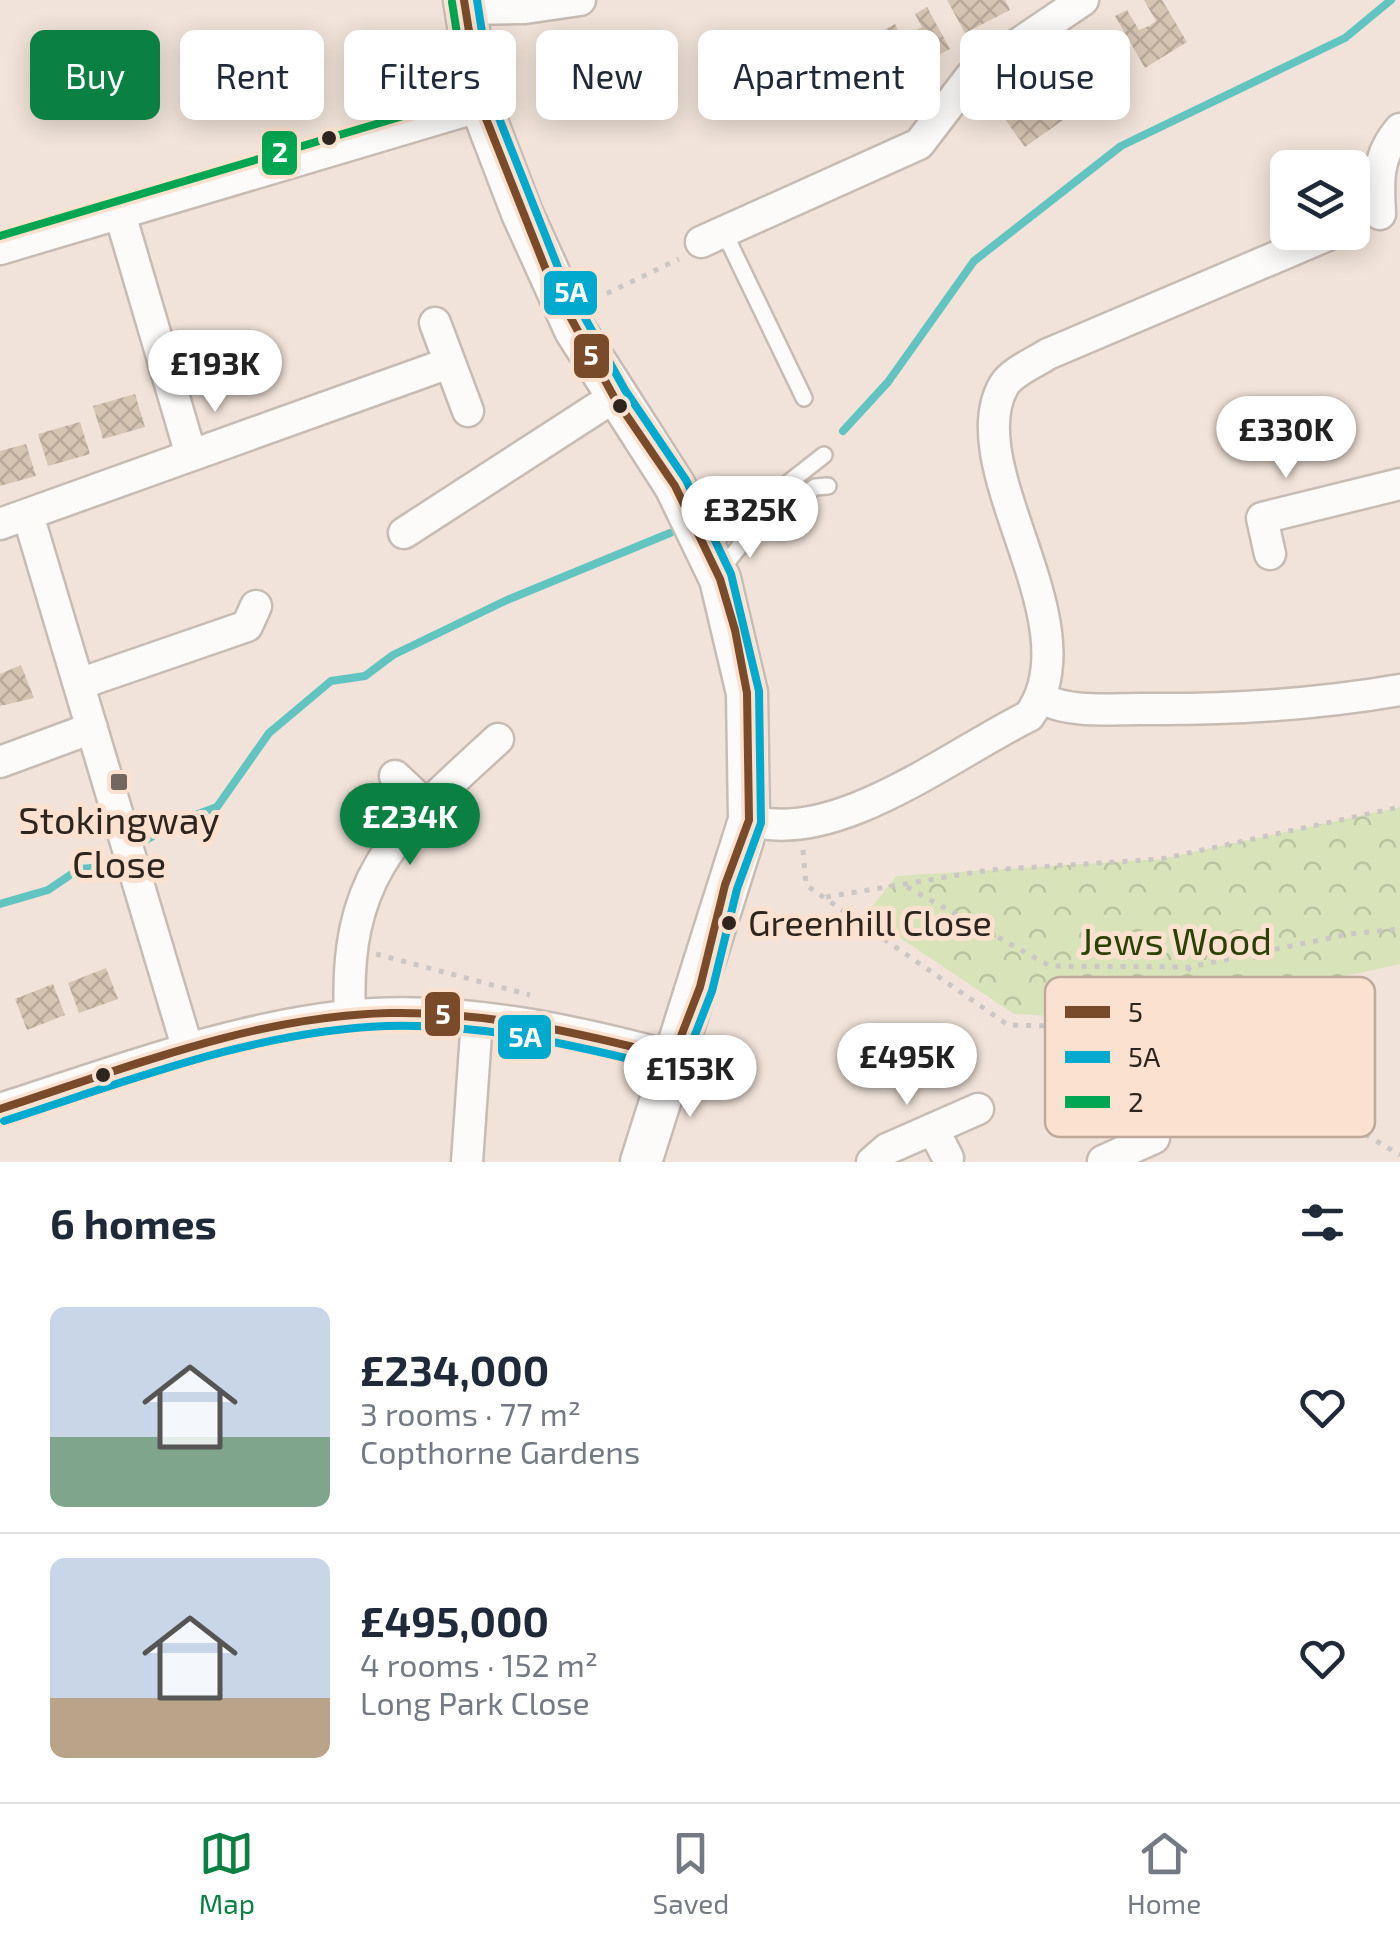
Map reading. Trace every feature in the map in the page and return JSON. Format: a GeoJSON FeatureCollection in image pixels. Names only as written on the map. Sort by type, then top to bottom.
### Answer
{"type":"FeatureCollection","features":[{"type":"Feature","properties":{"kind":"street"},"geometry":{"type":"LineString","coordinates":[[469,30],[465,4],[526,8],[580,0]]}},
{"type":"Feature","properties":{"kind":"street"},"geometry":{"type":"LineString","coordinates":[[724,225],[919,144],[971,76],[1084,0]]}},
{"type":"Feature","properties":{"kind":"street"},"geometry":{"type":"LineString","coordinates":[[0,249],[434,120]]}},
{"type":"Feature","properties":{"kind":"street"},"geometry":{"type":"LineString","coordinates":[[487,120],[566,312],[614,397],[675,486],[720,579],[747,693],[749,820],[726,886],[700,987],[672,1057],[641,1162]]}},
{"type":"Feature","properties":{"kind":"street"},"geometry":{"type":"LineString","coordinates":[[1377,215],[1378,172],[1387,144],[1400,129]]}},
{"type":"Feature","properties":{"kind":"street"},"geometry":{"type":"LineString","coordinates":[[120,214],[191,455]]}},
{"type":"Feature","properties":{"kind":"street"},"geometry":{"type":"LineString","coordinates":[[749,820],[773,828],[820,820],[861,806],[1029,716],[1042,699],[1051,654],[996,448],[994,408],[1006,381],[1048,354],[1294,250]]}},
{"type":"Feature","properties":{"kind":"street"},"geometry":{"type":"LineString","coordinates":[[435,322],[468,411]]}},
{"type":"Feature","properties":{"kind":"street"},"geometry":{"type":"LineString","coordinates":[[188,1050],[79,684],[14,520],[449,362]]}},
{"type":"Feature","properties":{"kind":"street"},"geometry":{"type":"LineString","coordinates":[[404,533],[614,397]]}},
{"type":"Feature","properties":{"kind":"street"},"geometry":{"type":"LineString","coordinates":[[1270,554],[1262,518],[1400,484]]}},
{"type":"Feature","properties":{"kind":"street"},"geometry":{"type":"LineString","coordinates":[[79,684],[248,626],[256,606]]}},
{"type":"Feature","properties":{"kind":"street"},"geometry":{"type":"LineString","coordinates":[[1042,699],[1084,709],[1241,709],[1325,703],[1400,690]]}},
{"type":"Feature","properties":{"kind":"street"},"geometry":{"type":"LineString","coordinates":[[0,762],[92,728]]}},
{"type":"Feature","properties":{"kind":"street"},"geometry":{"type":"LineString","coordinates":[[350,1016],[349,982],[365,888],[386,849],[426,805],[498,739]]}},
{"type":"Feature","properties":{"kind":"street"},"geometry":{"type":"LineString","coordinates":[[394,776],[426,805]]}},
{"type":"Feature","properties":{"kind":"street"},"geometry":{"type":"LineString","coordinates":[[0,1109],[188,1050],[280,1026],[350,1016],[476,1019],[606,1038],[672,1057]]}},
{"type":"Feature","properties":{"kind":"street"},"geometry":{"type":"LineString","coordinates":[[468,1162],[476,1019]]}},
{"type":"Feature","properties":{"kind":"street"},"geometry":{"type":"LineString","coordinates":[[872,1162],[887,1150],[978,1109]]}},
{"type":"Feature","properties":{"kind":"street"},"geometry":{"type":"LineString","coordinates":[[934,1129],[948,1158]]}},
{"type":"Feature","properties":{"kind":"lane"},"geometry":{"type":"LineString","coordinates":[[724,225],[804,398]]}},
{"type":"Feature","properties":{"kind":"lane"},"geometry":{"type":"LineString","coordinates":[[709,545],[824,456]]}},
{"type":"Feature","properties":{"kind":"lane"},"geometry":{"type":"LineString","coordinates":[[718,574],[746,537],[815,487],[828,486]]}},
{"type":"Feature","properties":{"kind":"path"},"geometry":{"type":"LineString","coordinates":[[566,312],[685,256],[724,225]]}},
{"type":"Feature","properties":{"kind":"path"},"geometry":{"type":"LineString","coordinates":[[824,898],[989,870],[1161,858],[1400,807]]}},
{"type":"Feature","properties":{"kind":"path"},"geometry":{"type":"LineString","coordinates":[[800,822],[806,885],[1008,1026],[1045,1027]]}},
{"type":"Feature","properties":{"kind":"path"},"geometry":{"type":"LineString","coordinates":[[904,886],[1050,966],[1190,967],[1349,934],[1400,930]]}},
{"type":"Feature","properties":{"kind":"path"},"geometry":{"type":"LineString","coordinates":[[354,948],[536,997]]}},
{"type":"Feature","properties":{"kind":"path"},"geometry":{"type":"LineString","coordinates":[[1184,977],[1190,967]]}},
{"type":"Feature","properties":{"kind":"path"},"geometry":{"type":"LineString","coordinates":[[1369,1137],[1400,1156]]}},
{"type":"Feature","properties":{"kind":"green space","name":"Jews Wood"},"geometry":{"type":"Polygon","coordinates":[[[1400,807],[1400,964],[1342,977],[1045,977],[1045,1016],[1014,1014],[866,915],[896,876],[1161,859],[1400,807]]]}},
{"type":"Feature","properties":{"kind":"building"},"geometry":{"type":"Polygon","coordinates":[[[947,0],[1005,0],[1010,10],[963,30],[947,0]]]}},
{"type":"Feature","properties":{"kind":"building"},"geometry":{"type":"Polygon","coordinates":[[[1144,0],[1162,0],[1187,42],[1145,68],[1130,42],[1130,30],[1123,30],[1115,16],[1127,10],[1139,30],[1156,21],[1144,0]]]}},
{"type":"Feature","properties":{"kind":"building"},"geometry":{"type":"Polygon","coordinates":[[[927,7],[940,30],[917,30],[922,27],[915,14],[927,7]]]}},
{"type":"Feature","properties":{"kind":"building"},"geometry":{"type":"Polygon","coordinates":[[[940,31],[950,49],[940,54],[940,31]]]}},
{"type":"Feature","properties":{"kind":"building"},"geometry":{"type":"Polygon","coordinates":[[[1006,120],[1063,120],[1025,147],[1006,120]]]}},
{"type":"Feature","properties":{"kind":"building"},"geometry":{"type":"Polygon","coordinates":[[[135,394],[145,427],[103,439],[93,406],[135,394]]]}},
{"type":"Feature","properties":{"kind":"building"},"geometry":{"type":"Polygon","coordinates":[[[80,422],[90,454],[48,466],[38,434],[80,422]]]}},
{"type":"Feature","properties":{"kind":"building"},"geometry":{"type":"Polygon","coordinates":[[[26,444],[36,476],[0,486],[0,451],[26,444]]]}},
{"type":"Feature","properties":{"kind":"building"},"geometry":{"type":"Polygon","coordinates":[[[21,665],[34,698],[0,706],[0,674],[21,665]]]}},
{"type":"Feature","properties":{"kind":"building"},"geometry":{"type":"Polygon","coordinates":[[[106,968],[118,999],[79,1013],[68,983],[106,968]]]}},
{"type":"Feature","properties":{"kind":"building"},"geometry":{"type":"Polygon","coordinates":[[[53,984],[65,1015],[27,1030],[15,999],[53,984]]]}},
{"type":"Feature","properties":{"kind":"waterway"},"geometry":{"type":"LineString","coordinates":[[843,431],[888,382],[974,261],[1121,146],[1345,38],[1391,0]]}},
{"type":"Feature","properties":{"kind":"waterway"},"geometry":{"type":"LineString","coordinates":[[146,840],[176,822],[217,807],[269,733],[331,681],[365,676],[393,655],[507,600],[670,533]]}},
{"type":"Feature","properties":{"kind":"waterway"},"geometry":{"type":"LineString","coordinates":[[0,904],[48,890],[79,869],[103,867]]}},
{"type":"Feature","properties":{"kind":"transit line","name":"5"},"geometry":{"type":"LineString","coordinates":[[0,1109],[192,1047],[339,1016],[425,1013],[497,1020],[673,1057],[700,987],[725,885],[749,820],[747,693],[735,630],[720,579],[675,486],[614,397],[550,280],[481,106],[464,0]]}},
{"type":"Feature","properties":{"kind":"transit line","name":"5A"},"geometry":{"type":"LineString","coordinates":[[4,1121],[192,1060],[288,1037],[337,1030],[386,1026],[458,1028],[566,1044],[671,1069],[684,1063],[712,991],[737,889],[761,823],[759,691],[731,574],[686,480],[625,390],[561,275],[493,103],[477,0]]}},
{"type":"Feature","properties":{"kind":"transit line","name":"2"},"geometry":{"type":"LineString","coordinates":[[0,236],[467,97],[452,2]]}},
{"type":"Feature","properties":{"kind":"place","name":"Stokingway Close"},"geometry":{"type":"Point","coordinates":[119,782]}},
{"type":"Feature","properties":{"kind":"place","name":"Greenhill Close"},"geometry":{"type":"Point","coordinates":[729,923]}}]}
